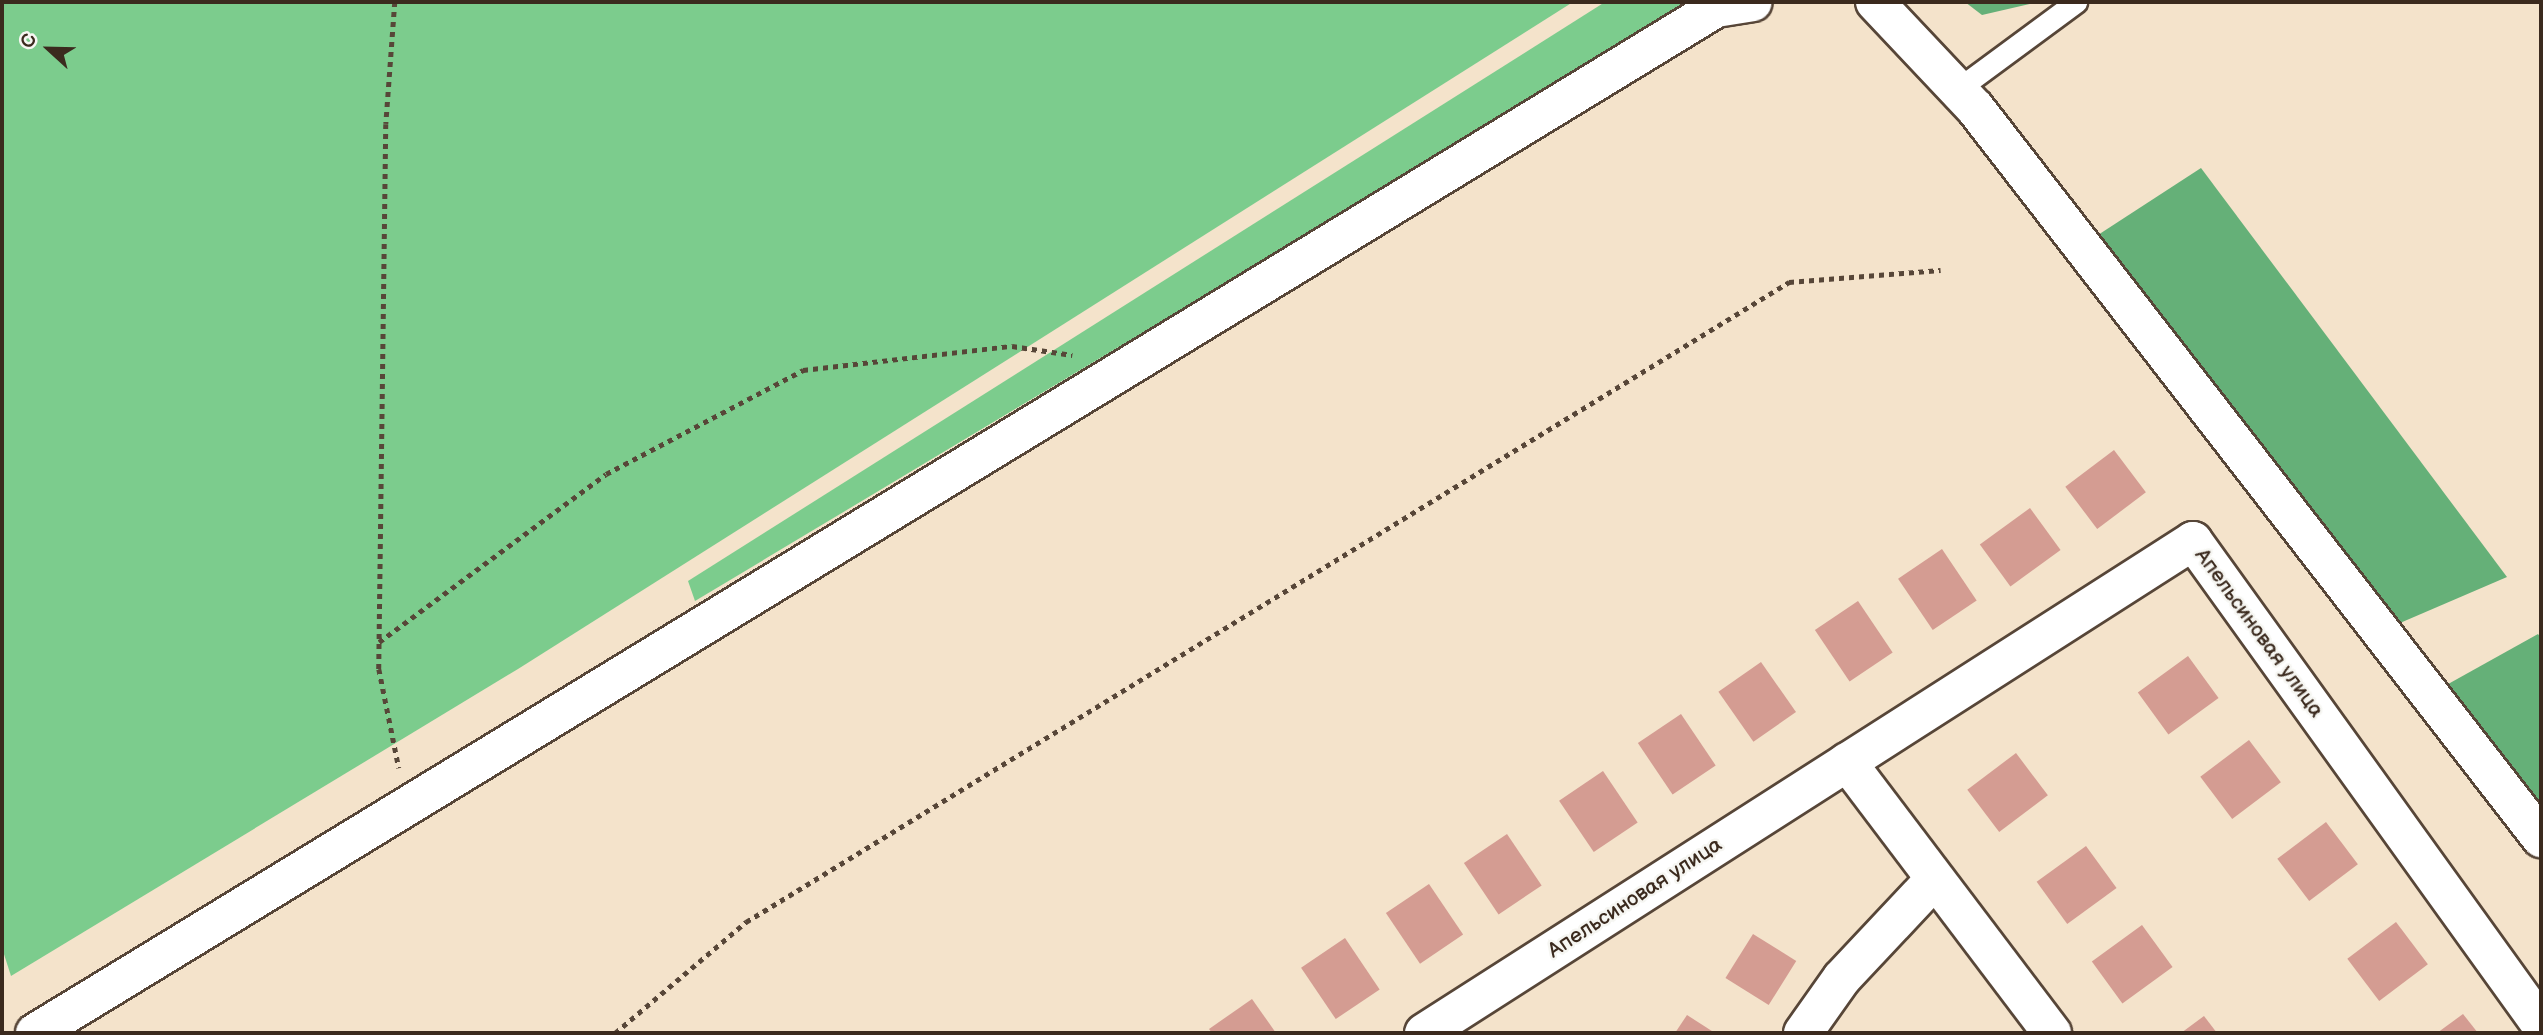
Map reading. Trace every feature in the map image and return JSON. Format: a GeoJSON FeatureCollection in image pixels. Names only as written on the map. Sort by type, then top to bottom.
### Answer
{"type":"FeatureCollection","features":[{"type":"Feature","properties":{"kind":"street"},"geometry":{"type":"LineString","coordinates":[[35,1033],[1716,8],[1753,2]]}},
{"type":"Feature","properties":{"kind":"street"},"geometry":{"type":"LineString","coordinates":[[1875,2],[1958,89],[2541,838]]}},
{"type":"Feature","properties":{"kind":"street","name":"Апельсиновая улица"},"geometry":{"type":"LineString","coordinates":[[1424,1033],[2193,541],[2541,1025]]}},
{"type":"Feature","properties":{"kind":"street"},"geometry":{"type":"LineString","coordinates":[[1847,762],[2052,1033]]}},
{"type":"Feature","properties":{"kind":"street"},"geometry":{"type":"LineString","coordinates":[[1803,1033],[1842,978],[1934,880]]}},
{"type":"Feature","properties":{"kind":"lane"},"geometry":{"type":"LineString","coordinates":[[1958,89],[2076,2]]}},
{"type":"Feature","properties":{"kind":"path"},"geometry":{"type":"LineString","coordinates":[[395,2],[386,124],[379,669],[406,807]]}},
{"type":"Feature","properties":{"kind":"path"},"geometry":{"type":"LineString","coordinates":[[615,1033],[746,922],[1789,282],[1941,270]]}},
{"type":"Feature","properties":{"kind":"path"},"geometry":{"type":"LineString","coordinates":[[379,642],[606,474],[803,370],[1012,346],[1079,357],[1092,389]]}},
{"type":"Feature","properties":{"kind":"green space"},"geometry":{"type":"Polygon","coordinates":[[[2,2],[1573,2],[518,669],[11,976],[2,948],[2,2]]]}},
{"type":"Feature","properties":{"kind":"green space"},"geometry":{"type":"Polygon","coordinates":[[[1605,2],[1694,2],[695,601],[688,581],[1605,2]]]}},
{"type":"Feature","properties":{"kind":"green space"},"geometry":{"type":"Polygon","coordinates":[[[1965,2],[2038,2],[1982,15],[1965,2]]]}},
{"type":"Feature","properties":{"kind":"green space"},"geometry":{"type":"Polygon","coordinates":[[[2201,168],[2507,577],[2393,626],[2081,246],[2201,168]]]}},
{"type":"Feature","properties":{"kind":"green space"},"geometry":{"type":"Polygon","coordinates":[[[2538,634],[2541,638],[2541,825],[2441,688],[2538,634]]]}},
{"type":"Feature","properties":{"kind":"building"},"geometry":{"type":"Polygon","coordinates":[[[2114,450],[2146,492],[2097,529],[2065,487],[2114,450]]]}},
{"type":"Feature","properties":{"kind":"building"},"geometry":{"type":"Polygon","coordinates":[[[2030,508],[2061,550],[2010,587],[1980,544],[2030,508]]]}},
{"type":"Feature","properties":{"kind":"building"},"geometry":{"type":"Polygon","coordinates":[[[1942,549],[1977,600],[1933,630],[1898,579],[1942,549]]]}},
{"type":"Feature","properties":{"kind":"building"},"geometry":{"type":"Polygon","coordinates":[[[1858,601],[1893,652],[1850,681],[1815,630],[1858,601]]]}},
{"type":"Feature","properties":{"kind":"building"},"geometry":{"type":"Polygon","coordinates":[[[2188,656],[2219,698],[2168,735],[2138,692],[2188,656]]]}},
{"type":"Feature","properties":{"kind":"building"},"geometry":{"type":"Polygon","coordinates":[[[1761,662],[1796,712],[1753,742],[1718,692],[1761,662]]]}},
{"type":"Feature","properties":{"kind":"building"},"geometry":{"type":"Polygon","coordinates":[[[1681,714],[1716,765],[1673,794],[1638,743],[1681,714]]]}},
{"type":"Feature","properties":{"kind":"building"},"geometry":{"type":"Polygon","coordinates":[[[2249,740],[2281,782],[2232,819],[2200,777],[2249,740]]]}},
{"type":"Feature","properties":{"kind":"building"},"geometry":{"type":"Polygon","coordinates":[[[2016,753],[2048,795],[1999,832],[1967,790],[2016,753]]]}},
{"type":"Feature","properties":{"kind":"building"},"geometry":{"type":"Polygon","coordinates":[[[1603,771],[1638,822],[1594,852],[1559,801],[1603,771]]]}},
{"type":"Feature","properties":{"kind":"building"},"geometry":{"type":"Polygon","coordinates":[[[2326,822],[2358,864],[2309,901],[2277,859],[2326,822]]]}},
{"type":"Feature","properties":{"kind":"building"},"geometry":{"type":"Polygon","coordinates":[[[1507,834],[1542,885],[1499,914],[1464,863],[1507,834]]]}},
{"type":"Feature","properties":{"kind":"building"},"geometry":{"type":"Polygon","coordinates":[[[2086,846],[2117,888],[2067,924],[2037,882],[2086,846]]]}},
{"type":"Feature","properties":{"kind":"building"},"geometry":{"type":"Polygon","coordinates":[[[1429,884],[1463,935],[1420,964],[1386,913],[1429,884]]]}},
{"type":"Feature","properties":{"kind":"building"},"geometry":{"type":"Polygon","coordinates":[[[2396,922],[2428,964],[2379,1001],[2347,959],[2396,922]]]}},
{"type":"Feature","properties":{"kind":"building"},"geometry":{"type":"Polygon","coordinates":[[[2142,925],[2173,967],[2122,1004],[2092,961],[2142,925]]]}},
{"type":"Feature","properties":{"kind":"building"},"geometry":{"type":"Polygon","coordinates":[[[1753,934],[1796,961],[1769,1005],[1725,978],[1753,934]]]}},
{"type":"Feature","properties":{"kind":"building"},"geometry":{"type":"Polygon","coordinates":[[[1345,938],[1380,989],[1336,1019],[1301,968],[1345,938]]]}},
{"type":"Feature","properties":{"kind":"building"},"geometry":{"type":"Polygon","coordinates":[[[1252,999],[1276,1033],[1212,1033],[1209,1029],[1252,999]]]}},
{"type":"Feature","properties":{"kind":"building"},"geometry":{"type":"Polygon","coordinates":[[[2463,1014],[2478,1033],[2437,1033],[2463,1014]]]}},
{"type":"Feature","properties":{"kind":"building"},"geometry":{"type":"Polygon","coordinates":[[[1687,1015],[1715,1033],[1675,1033],[1687,1015]]]}},
{"type":"Feature","properties":{"kind":"building"},"geometry":{"type":"Polygon","coordinates":[[[2204,1016],[2217,1033],[2181,1033],[2204,1016]]]}}]}
